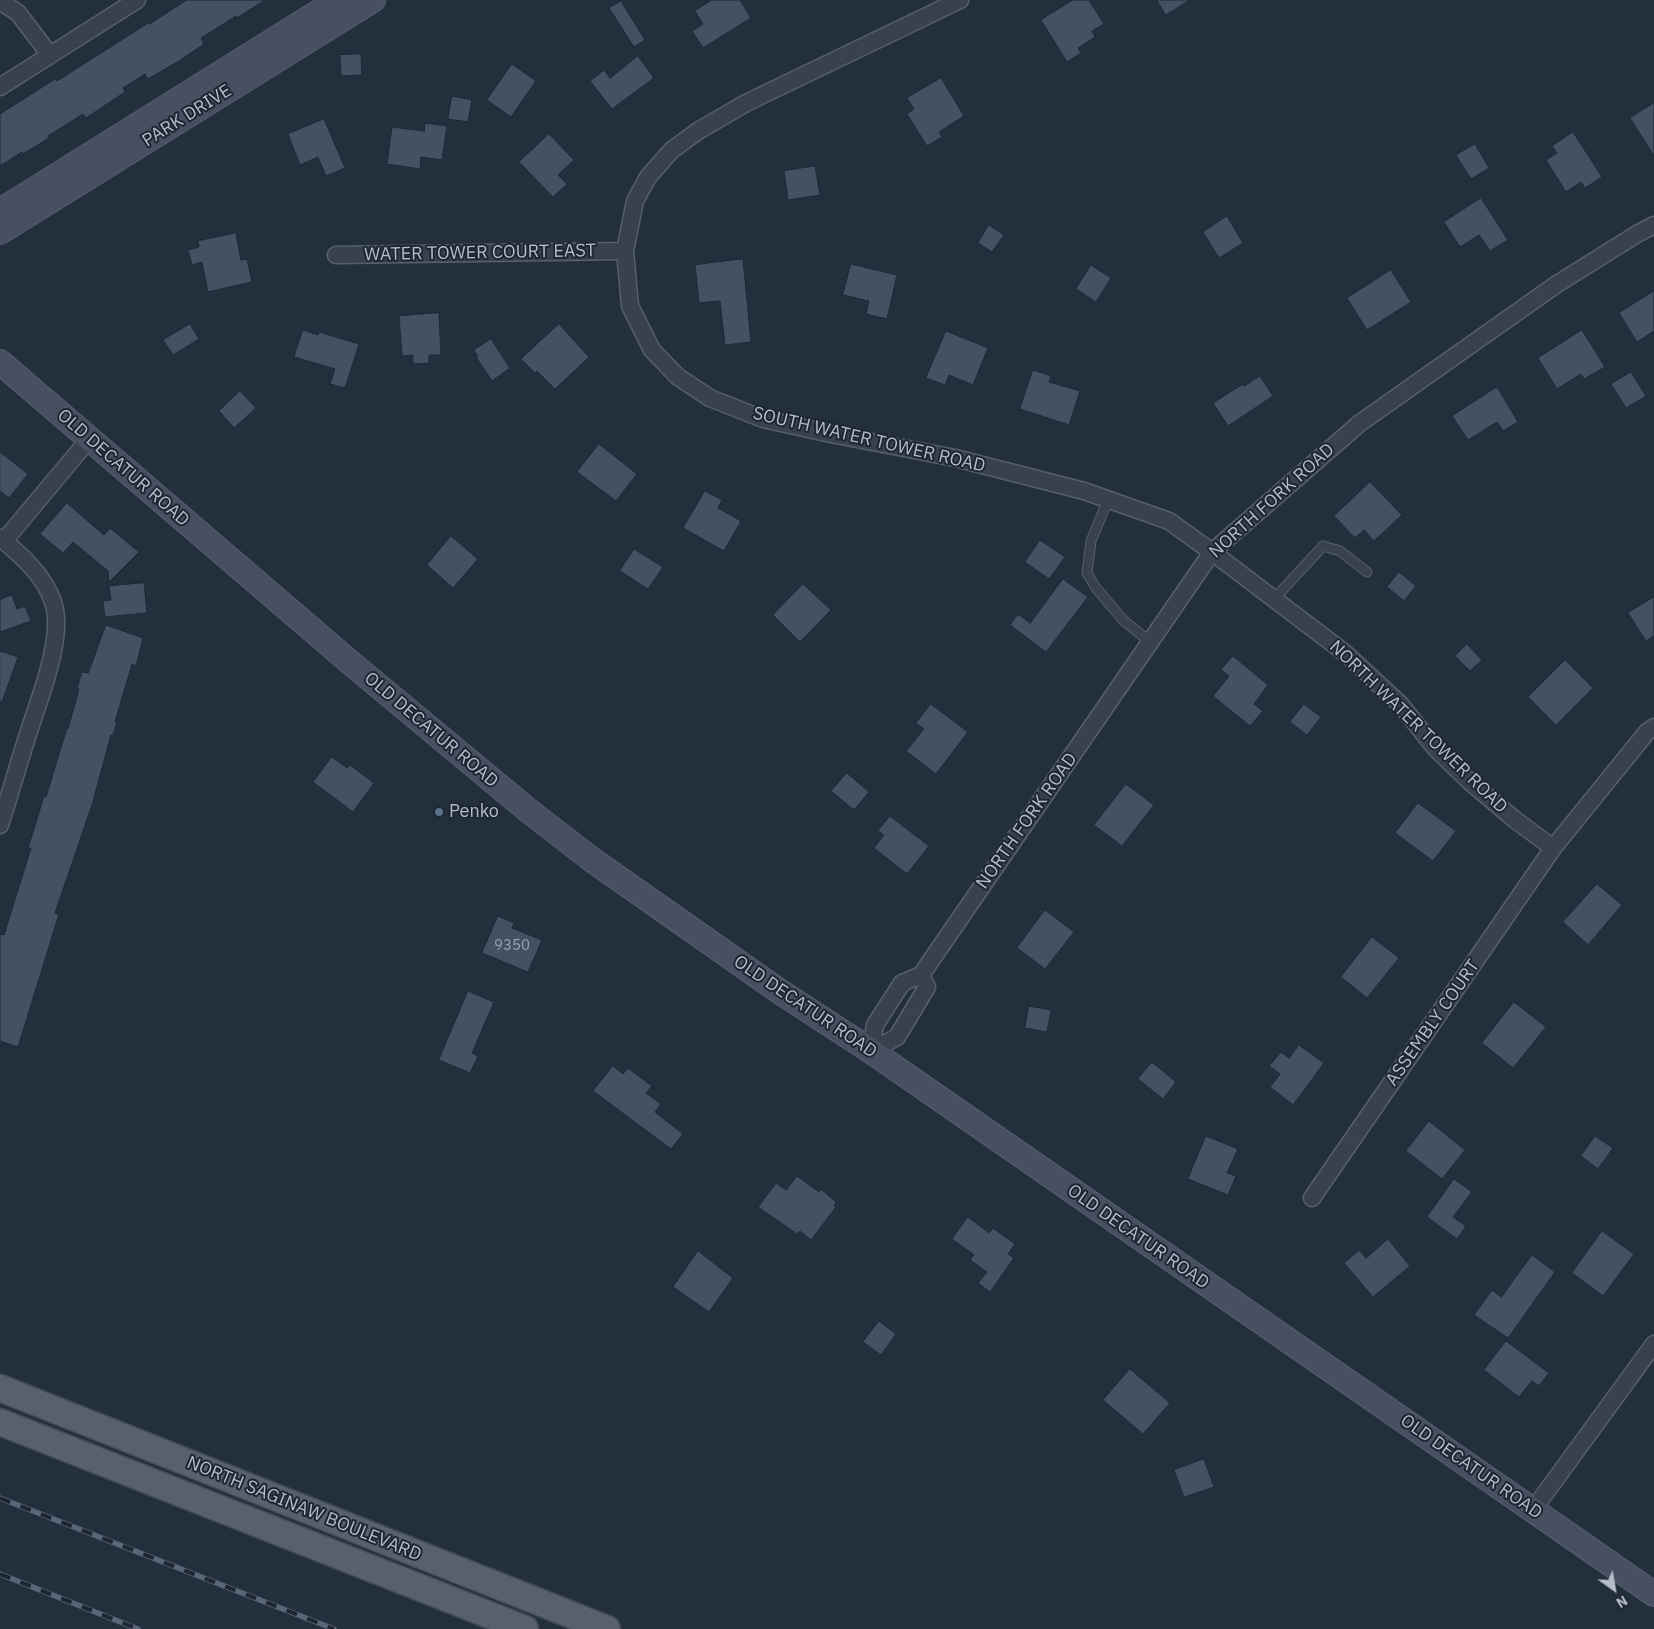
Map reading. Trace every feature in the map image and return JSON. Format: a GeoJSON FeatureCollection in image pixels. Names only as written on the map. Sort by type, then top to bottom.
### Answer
{"type":"FeatureCollection","features":[{"type":"Feature","properties":{"kind":"main road","name":"NORTH SAGINAW BOULEVARD"},"geometry":{"type":"LineString","coordinates":[[0,1388],[607,1629]]}},
{"type":"Feature","properties":{"kind":"main road","name":"NORTH SAGINAW BOULEVARD"},"geometry":{"type":"LineString","coordinates":[[0,1422],[525,1629]]}},
{"type":"Feature","properties":{"kind":"street"},"geometry":{"type":"LineString","coordinates":[[0,87],[137,0]]}},
{"type":"Feature","properties":{"kind":"street","name":"PARK DRIVE"},"geometry":{"type":"LineString","coordinates":[[0,211],[338,0]]}},
{"type":"Feature","properties":{"kind":"street","name":"PARK DRIVE"},"geometry":{"type":"LineString","coordinates":[[0,232],[373,0]]}},
{"type":"Feature","properties":{"kind":"street","name":"SOUTH WATER TOWER ROAD"},"geometry":{"type":"LineString","coordinates":[[960,0],[746,103],[698,131],[672,150],[648,177],[635,201],[624,251],[630,306],[652,350],[678,377],[710,398],[764,419],[955,458],[1084,491],[1169,522],[1212,552]]}},
{"type":"Feature","properties":{"kind":"street"},"geometry":{"type":"LineString","coordinates":[[0,1],[18,13],[50,55]]}},
{"type":"Feature","properties":{"kind":"street","name":"NORTH FORK ROAD"},"geometry":{"type":"LineString","coordinates":[[871,1051],[875,1025],[902,983],[921,975],[1212,552],[1360,423],[1557,284],[1636,234],[1654,225]]}},
{"type":"Feature","properties":{"kind":"street","name":"WATER TOWER COURT EAST"},"geometry":{"type":"LineString","coordinates":[[336,255],[624,251]]}},
{"type":"Feature","properties":{"kind":"street","name":"OLD DECATUR ROAD"},"geometry":{"type":"LineString","coordinates":[[0,362],[352,664],[529,811],[591,859],[779,991],[871,1051],[1654,1594]]}},
{"type":"Feature","properties":{"kind":"street"},"geometry":{"type":"LineString","coordinates":[[0,825],[50,662],[56,617],[53,602],[45,585],[37,574],[2,540],[90,438]]}},
{"type":"Feature","properties":{"kind":"street","name":"NORTH WATER TOWER ROAD"},"geometry":{"type":"LineString","coordinates":[[1212,552],[1345,653],[1400,704],[1436,749],[1470,782],[1514,819],[1553,848]]}},
{"type":"Feature","properties":{"kind":"street","name":"ASSEMBLY COURT"},"geometry":{"type":"LineString","coordinates":[[1312,1198],[1553,848],[1647,732],[1654,727]]}},
{"type":"Feature","properties":{"kind":"street"},"geometry":{"type":"LineString","coordinates":[[871,1051],[897,1037],[927,987],[921,975]]}},
{"type":"Feature","properties":{"kind":"street"},"geometry":{"type":"LineString","coordinates":[[1533,1510],[1654,1344]]}},
{"type":"Feature","properties":{"kind":"lane"},"geometry":{"type":"LineString","coordinates":[[1108,500],[1091,541],[1087,573],[1096,588],[1123,620],[1150,642]]}},
{"type":"Feature","properties":{"kind":"lane"},"geometry":{"type":"LineString","coordinates":[[1274,600],[1323,546],[1340,551],[1367,572]]}},
{"type":"Feature","properties":{"kind":"building"},"geometry":{"type":"Polygon","coordinates":[[[187,0],[265,0],[201,38],[204,44],[179,61],[148,79],[145,74],[123,88],[125,92],[86,118],[83,114],[48,136],[49,138],[0,166],[0,114],[187,0]]]}},
{"type":"Feature","properties":{"kind":"building"},"geometry":{"type":"Polygon","coordinates":[[[712,0],[740,0],[751,18],[703,48],[692,31],[703,24],[695,11],[712,0]]]}},
{"type":"Feature","properties":{"kind":"building"},"geometry":{"type":"Polygon","coordinates":[[[1073,0],[1089,0],[1104,24],[1092,31],[1095,37],[1078,48],[1081,53],[1067,62],[1041,20],[1073,0]]]}},
{"type":"Feature","properties":{"kind":"building"},"geometry":{"type":"Polygon","coordinates":[[[1157,0],[1190,0],[1166,15],[1157,0]]]}},
{"type":"Feature","properties":{"kind":"building"},"geometry":{"type":"Polygon","coordinates":[[[621,1],[645,40],[634,47],[609,8],[621,1]]]}},
{"type":"Feature","properties":{"kind":"building"},"geometry":{"type":"Polygon","coordinates":[[[361,54],[362,75],[341,76],[340,55],[361,54]]]}},
{"type":"Feature","properties":{"kind":"building"},"geometry":{"type":"Polygon","coordinates":[[[638,56],[654,78],[612,109],[590,81],[604,70],[610,78],[638,56]]]}},
{"type":"Feature","properties":{"kind":"building"},"geometry":{"type":"Polygon","coordinates":[[[512,64],[536,81],[511,117],[487,100],[512,64]]]}},
{"type":"Feature","properties":{"kind":"building"},"geometry":{"type":"Polygon","coordinates":[[[941,78],[964,116],[939,132],[942,137],[927,146],[907,114],[914,109],[907,98],[941,78]]]}},
{"type":"Feature","properties":{"kind":"building"},"geometry":{"type":"Polygon","coordinates":[[[452,96],[472,100],[468,122],[448,119],[452,96]]]}},
{"type":"Feature","properties":{"kind":"building"},"geometry":{"type":"Polygon","coordinates":[[[1654,103],[1654,156],[1630,118],[1654,103]]]}},
{"type":"Feature","properties":{"kind":"building"},"geometry":{"type":"Polygon","coordinates":[[[324,119],[345,168],[326,176],[318,157],[300,165],[288,134],[324,119]]]}},
{"type":"Feature","properties":{"kind":"building"},"geometry":{"type":"Polygon","coordinates":[[[425,123],[447,126],[442,160],[421,157],[420,169],[387,164],[392,127],[424,131],[425,123]]]}},
{"type":"Feature","properties":{"kind":"building"},"geometry":{"type":"Polygon","coordinates":[[[1573,132],[1602,177],[1585,188],[1581,182],[1566,192],[1546,160],[1557,153],[1552,146],[1573,132]]]}},
{"type":"Feature","properties":{"kind":"building"},"geometry":{"type":"Polygon","coordinates":[[[549,134],[574,160],[558,175],[567,184],[553,197],[519,162],[549,134]]]}},
{"type":"Feature","properties":{"kind":"building"},"geometry":{"type":"Polygon","coordinates":[[[1475,144],[1489,168],[1471,179],[1456,155],[1475,144]]]}},
{"type":"Feature","properties":{"kind":"building"},"geometry":{"type":"Polygon","coordinates":[[[815,166],[820,195],[788,200],[784,171],[815,166]]]}},
{"type":"Feature","properties":{"kind":"building"},"geometry":{"type":"Polygon","coordinates":[[[1481,198],[1508,240],[1490,251],[1479,235],[1460,247],[1444,222],[1481,198]]]}},
{"type":"Feature","properties":{"kind":"building"},"geometry":{"type":"Polygon","coordinates":[[[1227,216],[1243,243],[1219,258],[1203,232],[1227,216]]]}},
{"type":"Feature","properties":{"kind":"building"},"geometry":{"type":"Polygon","coordinates":[[[989,225],[1004,235],[992,252],[978,243],[989,225]]]}},
{"type":"Feature","properties":{"kind":"building"},"geometry":{"type":"Polygon","coordinates":[[[236,233],[241,260],[247,259],[252,282],[208,292],[202,262],[192,265],[188,250],[199,247],[198,241],[236,233]]]}},
{"type":"Feature","properties":{"kind":"building"},"geometry":{"type":"Polygon","coordinates":[[[743,259],[751,342],[725,345],[720,301],[699,303],[695,265],[743,259]]]}},
{"type":"Feature","properties":{"kind":"building"},"geometry":{"type":"Polygon","coordinates":[[[851,264],[897,275],[887,319],[866,314],[869,301],[843,295],[851,264]]]}},
{"type":"Feature","properties":{"kind":"building"},"geometry":{"type":"Polygon","coordinates":[[[1091,265],[1111,278],[1096,302],[1076,289],[1091,265]]]}},
{"type":"Feature","properties":{"kind":"building"},"geometry":{"type":"Polygon","coordinates":[[[1391,270],[1411,302],[1367,330],[1347,298],[1391,270]]]}},
{"type":"Feature","properties":{"kind":"building"},"geometry":{"type":"Polygon","coordinates":[[[1654,291],[1654,331],[1637,342],[1619,313],[1654,291]]]}},
{"type":"Feature","properties":{"kind":"building"},"geometry":{"type":"Polygon","coordinates":[[[439,313],[441,355],[429,355],[429,363],[413,364],[413,355],[402,356],[399,316],[439,313]]]}},
{"type":"Feature","properties":{"kind":"building"},"geometry":{"type":"Polygon","coordinates":[[[190,324],[199,339],[173,355],[163,340],[190,324]]]}},
{"type":"Feature","properties":{"kind":"building"},"geometry":{"type":"Polygon","coordinates":[[[559,324],[589,357],[555,389],[537,371],[535,373],[521,359],[559,324]]]}},
{"type":"Feature","properties":{"kind":"building"},"geometry":{"type":"Polygon","coordinates":[[[303,330],[318,335],[319,332],[359,344],[345,388],[330,384],[335,369],[294,357],[303,330]]]}},
{"type":"Feature","properties":{"kind":"building"},"geometry":{"type":"Polygon","coordinates":[[[1582,330],[1605,367],[1584,379],[1581,374],[1557,389],[1538,358],[1582,330]]]}},
{"type":"Feature","properties":{"kind":"building"},"geometry":{"type":"Polygon","coordinates":[[[946,331],[988,348],[973,385],[949,375],[945,385],[926,378],[946,331]]]}},
{"type":"Feature","properties":{"kind":"building"},"geometry":{"type":"Polygon","coordinates":[[[491,339],[510,368],[492,381],[476,357],[478,356],[474,350],[491,339]]]}},
{"type":"Feature","properties":{"kind":"building"},"geometry":{"type":"Polygon","coordinates":[[[1033,370],[1051,376],[1049,382],[1080,391],[1069,425],[1020,409],[1033,370]]]}},
{"type":"Feature","properties":{"kind":"building"},"geometry":{"type":"Polygon","coordinates":[[[1631,372],[1646,396],[1626,408],[1611,384],[1631,372]]]}},
{"type":"Feature","properties":{"kind":"building"},"geometry":{"type":"Polygon","coordinates":[[[1260,376],[1273,396],[1228,426],[1213,403],[1243,384],[1244,386],[1260,376]]]}},
{"type":"Feature","properties":{"kind":"building"},"geometry":{"type":"Polygon","coordinates":[[[1497,387],[1518,422],[1503,431],[1497,422],[1468,440],[1452,416],[1497,387]]]}},
{"type":"Feature","properties":{"kind":"building"},"geometry":{"type":"Polygon","coordinates":[[[240,391],[256,408],[234,428],[219,411],[240,391]]]}},
{"type":"Feature","properties":{"kind":"building"},"geometry":{"type":"Polygon","coordinates":[[[599,444],[637,474],[616,501],[577,472],[599,444]]]}},
{"type":"Feature","properties":{"kind":"building"},"geometry":{"type":"Polygon","coordinates":[[[0,452],[28,474],[9,498],[0,491],[0,452]]]}},
{"type":"Feature","properties":{"kind":"building"},"geometry":{"type":"Polygon","coordinates":[[[1370,482],[1402,515],[1374,541],[1364,530],[1355,538],[1334,516],[1370,482]]]}},
{"type":"Feature","properties":{"kind":"building"},"geometry":{"type":"Polygon","coordinates":[[[705,491],[722,500],[718,508],[741,521],[724,551],[683,528],[705,491]]]}},
{"type":"Feature","properties":{"kind":"building"},"geometry":{"type":"Polygon","coordinates":[[[67,503],[104,535],[110,528],[139,552],[109,582],[108,571],[73,542],[63,553],[40,534],[67,503]]]}},
{"type":"Feature","properties":{"kind":"building"},"geometry":{"type":"Polygon","coordinates":[[[451,536],[478,559],[453,588],[427,565],[451,536]]]}},
{"type":"Feature","properties":{"kind":"building"},"geometry":{"type":"Polygon","coordinates":[[[1040,540],[1065,557],[1049,579],[1025,562],[1040,540]]]}},
{"type":"Feature","properties":{"kind":"building"},"geometry":{"type":"Polygon","coordinates":[[[634,549],[663,567],[648,589],[620,571],[634,549]]]}},
{"type":"Feature","properties":{"kind":"building"},"geometry":{"type":"Polygon","coordinates":[[[1399,572],[1416,586],[1404,601],[1387,587],[1399,572]]]}},
{"type":"Feature","properties":{"kind":"building"},"geometry":{"type":"Polygon","coordinates":[[[1063,579],[1088,597],[1046,652],[1010,625],[1018,614],[1030,623],[1063,579]]]}},
{"type":"Feature","properties":{"kind":"building"},"geometry":{"type":"Polygon","coordinates":[[[144,583],[147,613],[105,617],[103,601],[111,600],[109,586],[144,583]]]}},
{"type":"Feature","properties":{"kind":"building"},"geometry":{"type":"Polygon","coordinates":[[[803,584],[831,610],[800,642],[773,615],[803,584]]]}},
{"type":"Feature","properties":{"kind":"building"},"geometry":{"type":"Polygon","coordinates":[[[12,595],[17,609],[25,606],[31,621],[0,632],[0,600],[12,595]]]}},
{"type":"Feature","properties":{"kind":"building"},"geometry":{"type":"Polygon","coordinates":[[[1654,597],[1654,636],[1646,641],[1628,613],[1654,597]]]}},
{"type":"Feature","properties":{"kind":"building"},"geometry":{"type":"Polygon","coordinates":[[[106,625],[143,638],[136,666],[132,664],[92,805],[55,913],[59,914],[18,1047],[0,1041],[0,934],[4,935],[31,848],[28,848],[44,796],[46,797],[68,729],[82,672],[88,673],[106,625]]]}},
{"type":"Feature","properties":{"kind":"building"},"geometry":{"type":"Polygon","coordinates":[[[1467,644],[1482,660],[1470,671],[1455,656],[1467,644]]]}},
{"type":"Feature","properties":{"kind":"building"},"geometry":{"type":"Polygon","coordinates":[[[0,651],[18,657],[2,702],[0,701],[0,651]]]}},
{"type":"Feature","properties":{"kind":"building"},"geometry":{"type":"Polygon","coordinates":[[[1233,656],[1268,685],[1254,704],[1263,711],[1250,726],[1213,696],[1229,676],[1221,670],[1233,656]]]}},
{"type":"Feature","properties":{"kind":"building"},"geometry":{"type":"Polygon","coordinates":[[[1565,660],[1593,688],[1556,725],[1528,697],[1565,660]]]}},
{"type":"Feature","properties":{"kind":"building"},"geometry":{"type":"Polygon","coordinates":[[[931,704],[968,732],[936,774],[906,751],[924,729],[916,723],[931,704]]]}},
{"type":"Feature","properties":{"kind":"building"},"geometry":{"type":"Polygon","coordinates":[[[1304,704],[1321,717],[1307,735],[1290,722],[1304,704]]]}},
{"type":"Feature","properties":{"kind":"building"},"geometry":{"type":"Polygon","coordinates":[[[332,757],[347,768],[350,765],[374,783],[353,812],[313,782],[332,757]]]}},
{"type":"Feature","properties":{"kind":"building"},"geometry":{"type":"Polygon","coordinates":[[[847,773],[869,792],[854,810],[831,791],[847,773]]]}},
{"type":"Feature","properties":{"kind":"building"},"geometry":{"type":"Polygon","coordinates":[[[1126,784],[1154,805],[1122,846],[1094,825],[1126,784]]]}},
{"type":"Feature","properties":{"kind":"building"},"geometry":{"type":"Polygon","coordinates":[[[1418,803],[1456,831],[1433,861],[1395,833],[1418,803]]]}},
{"type":"Feature","properties":{"kind":"building"},"geometry":{"type":"Polygon","coordinates":[[[890,816],[929,846],[907,874],[874,848],[884,835],[878,831],[890,816]]]}},
{"type":"Feature","properties":{"kind":"building"},"geometry":{"type":"Polygon","coordinates":[[[1597,884],[1622,905],[1588,945],[1563,922],[1597,884]]]}},
{"type":"Feature","properties":{"kind":"building"},"geometry":{"type":"Polygon","coordinates":[[[1045,910],[1074,932],[1045,969],[1017,948],[1045,910]]]}},
{"type":"Feature","properties":{"kind":"building"},"geometry":{"type":"Polygon","coordinates":[[[498,916],[514,923],[512,928],[542,940],[528,972],[482,953],[498,916]]]}},
{"type":"Feature","properties":{"kind":"building"},"geometry":{"type":"Polygon","coordinates":[[[1372,937],[1399,958],[1367,998],[1341,977],[1372,937]]]}},
{"type":"Feature","properties":{"kind":"building"},"geometry":{"type":"Polygon","coordinates":[[[468,991],[494,1002],[472,1053],[478,1056],[470,1073],[439,1060],[468,991]]]}},
{"type":"Feature","properties":{"kind":"building"},"geometry":{"type":"Polygon","coordinates":[[[1514,1002],[1546,1027],[1513,1068],[1482,1043],[1514,1002]]]}},
{"type":"Feature","properties":{"kind":"building"},"geometry":{"type":"Polygon","coordinates":[[[1029,1006],[1051,1010],[1047,1032],[1025,1028],[1029,1006]]]}},
{"type":"Feature","properties":{"kind":"building"},"geometry":{"type":"Polygon","coordinates":[[[1299,1045],[1324,1063],[1293,1105],[1270,1087],[1280,1074],[1269,1066],[1281,1052],[1289,1058],[1299,1045]]]}},
{"type":"Feature","properties":{"kind":"building"},"geometry":{"type":"Polygon","coordinates":[[[1152,1062],[1176,1082],[1163,1099],[1138,1079],[1152,1062]]]}},
{"type":"Feature","properties":{"kind":"building"},"geometry":{"type":"Polygon","coordinates":[[[613,1066],[623,1074],[628,1068],[652,1086],[646,1093],[661,1104],[655,1112],[683,1134],[671,1149],[593,1091],[613,1066]]]}},
{"type":"Feature","properties":{"kind":"building"},"geometry":{"type":"Polygon","coordinates":[[[1429,1121],[1465,1150],[1442,1179],[1406,1151],[1429,1121]]]}},
{"type":"Feature","properties":{"kind":"building"},"geometry":{"type":"Polygon","coordinates":[[[1206,1136],[1238,1149],[1227,1173],[1236,1176],[1228,1195],[1188,1179],[1206,1136]]]}},
{"type":"Feature","properties":{"kind":"building"},"geometry":{"type":"Polygon","coordinates":[[[1595,1136],[1613,1148],[1598,1169],[1581,1156],[1595,1136]]]}},
{"type":"Feature","properties":{"kind":"building"},"geometry":{"type":"Polygon","coordinates":[[[797,1176],[819,1192],[821,1189],[836,1202],[834,1205],[836,1207],[811,1240],[800,1231],[797,1234],[758,1207],[776,1183],[786,1190],[797,1176]]]}},
{"type":"Feature","properties":{"kind":"building"},"geometry":{"type":"Polygon","coordinates":[[[1454,1179],[1472,1192],[1453,1217],[1466,1226],[1457,1239],[1427,1217],[1454,1179]]]}},
{"type":"Feature","properties":{"kind":"building"},"geometry":{"type":"Polygon","coordinates":[[[968,1217],[989,1233],[993,1228],[1015,1244],[1008,1254],[1014,1258],[990,1292],[978,1283],[987,1272],[970,1260],[974,1255],[952,1239],[968,1217]]]}},
{"type":"Feature","properties":{"kind":"building"},"geometry":{"type":"Polygon","coordinates":[[[1602,1231],[1634,1254],[1603,1296],[1572,1273],[1602,1231]]]}},
{"type":"Feature","properties":{"kind":"building"},"geometry":{"type":"Polygon","coordinates":[[[1388,1239],[1410,1266],[1373,1297],[1344,1263],[1359,1250],[1366,1258],[1388,1239]]]}},
{"type":"Feature","properties":{"kind":"building"},"geometry":{"type":"Polygon","coordinates":[[[698,1251],[733,1278],[709,1312],[673,1287],[698,1251]]]}},
{"type":"Feature","properties":{"kind":"building"},"geometry":{"type":"Polygon","coordinates":[[[1532,1255],[1555,1272],[1508,1338],[1474,1315],[1492,1290],[1501,1297],[1532,1255]]]}},
{"type":"Feature","properties":{"kind":"building"},"geometry":{"type":"Polygon","coordinates":[[[879,1321],[896,1334],[881,1355],[863,1342],[879,1321]]]}},
{"type":"Feature","properties":{"kind":"building"},"geometry":{"type":"Polygon","coordinates":[[[1506,1341],[1549,1373],[1539,1386],[1532,1381],[1519,1397],[1484,1370],[1506,1341]]]}},
{"type":"Feature","properties":{"kind":"building"},"geometry":{"type":"Polygon","coordinates":[[[1130,1369],[1170,1403],[1143,1434],[1103,1400],[1130,1369]]]}},
{"type":"Feature","properties":{"kind":"building"},"geometry":{"type":"Polygon","coordinates":[[[1204,1459],[1214,1487],[1184,1497],[1174,1470],[1204,1459]]]}},
{"type":"Feature","properties":{"kind":"railway"},"geometry":{"type":"LineString","coordinates":[[0,1498],[334,1629]]}},
{"type":"Feature","properties":{"kind":"railway"},"geometry":{"type":"LineString","coordinates":[[0,1574],[138,1629]]}},
{"type":"Feature","properties":{"kind":"place","name":"Penko"},"geometry":{"type":"Point","coordinates":[439,812]}}]}
